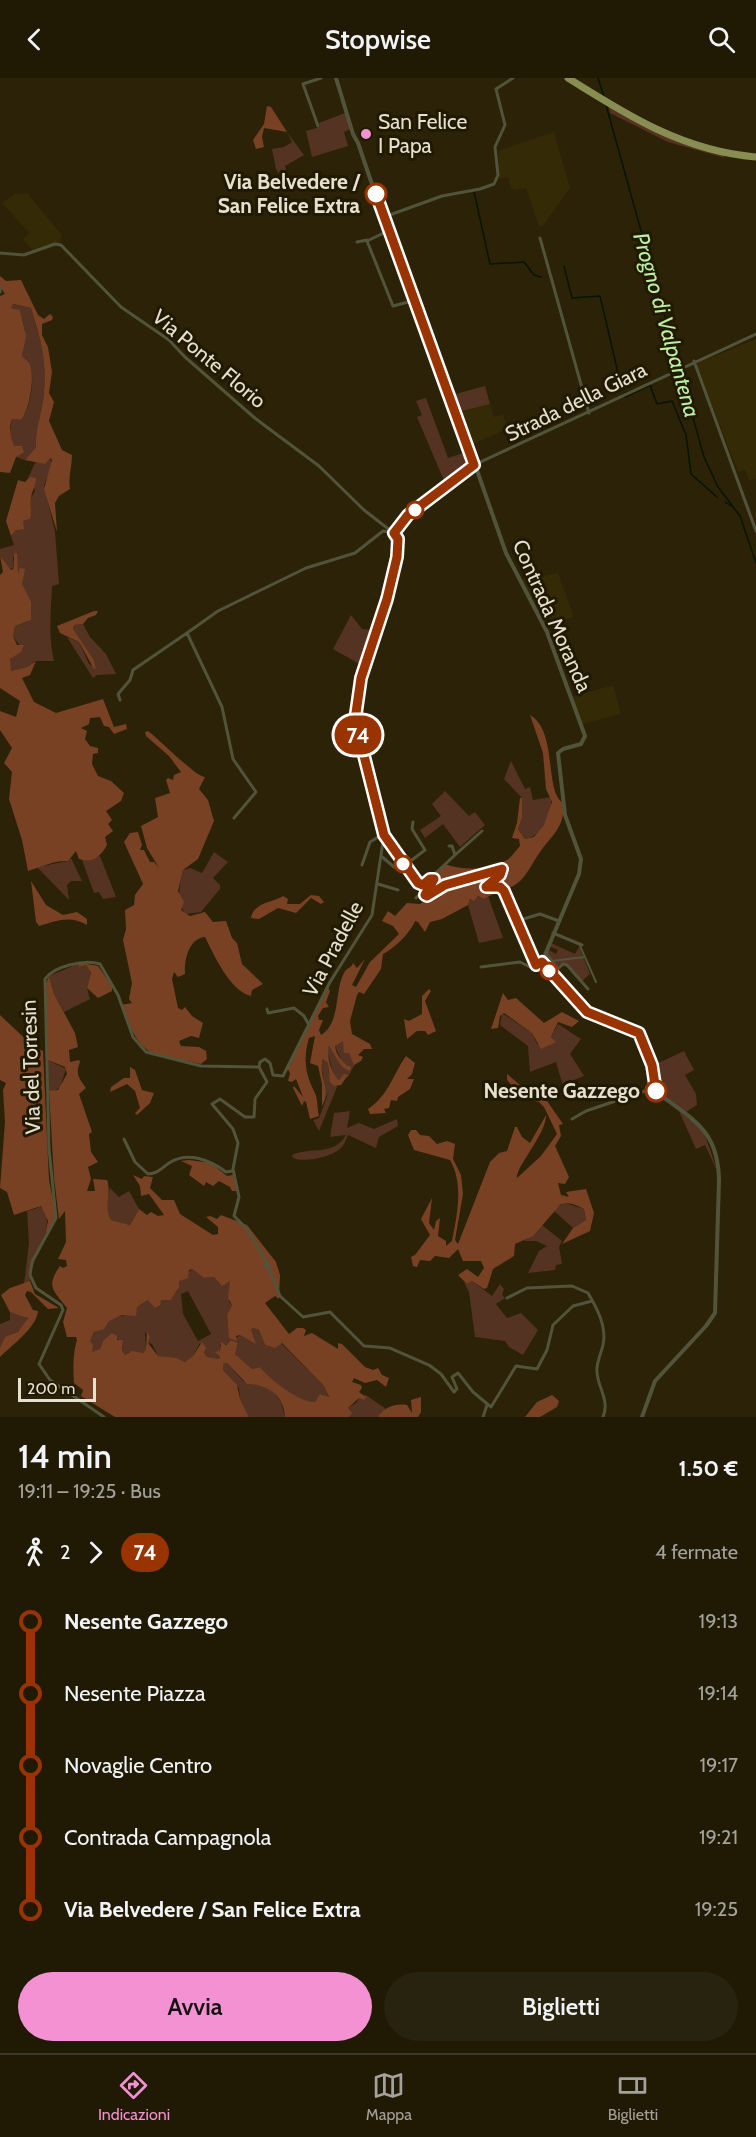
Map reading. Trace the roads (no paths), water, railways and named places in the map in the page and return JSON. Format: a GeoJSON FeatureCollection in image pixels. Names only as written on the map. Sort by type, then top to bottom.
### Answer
{"type":"FeatureCollection","features":[{"type":"Feature","properties":{"kind":"highway"},"geometry":{"type":"LineString","coordinates":[[568,78],[649,123],[689,140],[716,148],[756,155]]}},
{"type":"Feature","properties":{"kind":"highway"},"geometry":{"type":"LineString","coordinates":[[575,78],[588,88]]}},
{"type":"Feature","properties":{"kind":"street"},"geometry":{"type":"LineString","coordinates":[[318,126],[303,84],[321,78]]}},
{"type":"Feature","properties":{"kind":"street","name":"Contrada Moranda"},"geometry":{"type":"LineString","coordinates":[[336,78],[354,129],[352,134],[416,300],[515,574],[547,632],[585,736],[584,742],[563,749],[557,757],[565,815],[581,859],[579,874],[559,921]]}},
{"type":"Feature","properties":{"kind":"street"},"geometry":{"type":"LineString","coordinates":[[384,217],[442,196],[494,184],[498,175],[495,147],[505,125],[496,89],[513,78]]}},
{"type":"Feature","properties":{"kind":"street"},"geometry":{"type":"LineString","coordinates":[[357,242],[388,231]]}},
{"type":"Feature","properties":{"kind":"street"},"geometry":{"type":"LineString","coordinates":[[540,238],[589,413]]}},
{"type":"Feature","properties":{"kind":"street"},"geometry":{"type":"LineString","coordinates":[[367,240],[391,305],[396,307],[416,300]]}},
{"type":"Feature","properties":{"kind":"street","name":"Via Ponte Florio"},"geometry":{"type":"LineString","coordinates":[[0,253],[24,255],[55,244],[62,245],[121,307],[169,340],[185,357],[256,419],[319,466],[364,510],[392,532]]}},
{"type":"Feature","properties":{"kind":"street"},"geometry":{"type":"LineString","coordinates":[[0,287],[0,292]]}},
{"type":"Feature","properties":{"kind":"street","name":"Strada della Giara"},"geometry":{"type":"LineString","coordinates":[[392,532],[408,515],[474,465],[589,413],[632,389],[756,334]]}},
{"type":"Feature","properties":{"kind":"street"},"geometry":{"type":"LineString","coordinates":[[694,361],[756,531]]}},
{"type":"Feature","properties":{"kind":"street"},"geometry":{"type":"LineString","coordinates":[[120,700],[117,694],[130,680],[133,670],[187,633],[198,622],[312,565],[351,555],[383,531],[392,532],[399,546],[392,579],[361,678],[355,709],[356,730],[384,834],[404,866],[418,883],[425,884]]}},
{"type":"Feature","properties":{"kind":"street"},"geometry":{"type":"LineString","coordinates":[[187,633],[222,707],[233,759],[256,792],[234,818]]}},
{"type":"Feature","properties":{"kind":"street"},"geometry":{"type":"LineString","coordinates":[[404,866],[425,850],[412,829],[413,822]]}},
{"type":"Feature","properties":{"kind":"street"},"geometry":{"type":"LineString","coordinates":[[416,898],[426,887],[425,884],[482,831]]}},
{"type":"Feature","properties":{"kind":"street"},"geometry":{"type":"LineString","coordinates":[[362,865],[370,842],[376,836],[384,834]]}},
{"type":"Feature","properties":{"kind":"street","name":"Via Pradelle"},"geometry":{"type":"LineString","coordinates":[[259,1067],[260,1062],[265,1059],[270,1063],[273,1075],[283,1076],[302,1033],[309,1025],[330,982],[368,924],[375,905],[384,834]]}},
{"type":"Feature","properties":{"kind":"street"},"geometry":{"type":"LineString","coordinates":[[449,846],[452,846],[454,855]]}},
{"type":"Feature","properties":{"kind":"street"},"geometry":{"type":"LineString","coordinates":[[381,856],[394,867]]}},
{"type":"Feature","properties":{"kind":"street"},"geometry":{"type":"LineString","coordinates":[[432,878],[434,881],[427,891],[427,896],[445,885],[502,869],[500,875],[486,887],[500,887],[504,891],[536,965]]}},
{"type":"Feature","properties":{"kind":"street","name":"Via Pradelle"},"geometry":{"type":"LineString","coordinates":[[378,885],[398,890]]}},
{"type":"Feature","properties":{"kind":"street"},"geometry":{"type":"LineString","coordinates":[[481,967],[520,962],[532,968],[542,962],[559,921],[540,914],[517,921]]}},
{"type":"Feature","properties":{"kind":"street"},"geometry":{"type":"LineString","coordinates":[[553,933],[581,946],[596,982]]}},
{"type":"Feature","properties":{"kind":"street"},"geometry":{"type":"LineString","coordinates":[[545,952],[558,968]]}},
{"type":"Feature","properties":{"kind":"street"},"geometry":{"type":"LineString","coordinates":[[552,961],[584,957]]}},
{"type":"Feature","properties":{"kind":"street","name":"Via del Torresin"},"geometry":{"type":"LineString","coordinates":[[104,1417],[50,1380],[40,1368],[39,1359],[63,1311],[61,1305],[41,1293],[31,1280],[32,1262],[56,1218],[49,1149],[44,1001],[44,985],[49,973],[86,961],[100,964],[118,994],[134,1040],[150,1054],[201,1066],[259,1067]]}},
{"type":"Feature","properties":{"kind":"street"},"geometry":{"type":"LineString","coordinates":[[542,962],[587,1012],[639,1033],[653,1068],[654,1089],[701,1125],[709,1136],[719,1175],[716,1306],[712,1318],[655,1381],[642,1417]]}},
{"type":"Feature","properties":{"kind":"street"},"geometry":{"type":"LineString","coordinates":[[552,974],[558,968],[567,965],[588,989]]}},
{"type":"Feature","properties":{"kind":"street","name":"Via Pradelle"},"geometry":{"type":"LineString","coordinates":[[267,1008],[268,1013],[294,1008],[304,1016],[309,1025]]}},
{"type":"Feature","properties":{"kind":"street"},"geometry":{"type":"LineString","coordinates":[[259,1067],[267,1083],[255,1100],[254,1117],[245,1117],[220,1099],[212,1104],[236,1135],[239,1148],[233,1169],[239,1189],[234,1216],[247,1229],[269,1264],[268,1269]]}},
{"type":"Feature","properties":{"kind":"street"},"geometry":{"type":"LineString","coordinates":[[572,1119],[586,1111],[654,1089]]}},
{"type":"Feature","properties":{"kind":"street"},"geometry":{"type":"LineString","coordinates":[[124,1138],[135,1162],[148,1174],[153,1174],[174,1160],[188,1158],[209,1161],[226,1172],[233,1169]]}},
{"type":"Feature","properties":{"kind":"street"},"geometry":{"type":"LineString","coordinates":[[264,1265],[280,1296],[303,1317],[330,1312],[364,1346],[390,1348],[429,1365],[441,1374],[454,1392],[457,1389],[452,1377],[458,1373],[489,1406],[493,1406],[516,1366],[537,1369],[547,1350],[553,1325],[573,1306],[592,1301]]}},
{"type":"Feature","properties":{"kind":"street"},"geometry":{"type":"LineString","coordinates":[[507,1298],[524,1288],[568,1286],[583,1289],[592,1301],[604,1333],[596,1369],[606,1404],[603,1417]]}},
{"type":"Feature","properties":{"kind":"street"},"geometry":{"type":"LineString","coordinates":[[483,1417],[488,1408],[485,1401]]}},
{"type":"Feature","properties":{"kind":"waterway","name":"Progno di Valpantena"},"geometry":{"type":"LineString","coordinates":[[598,78],[604,97]]}},
{"type":"Feature","properties":{"kind":"waterway","name":"Progno di Valpantena"},"geometry":{"type":"LineString","coordinates":[[606,105],[704,457],[718,487],[740,516],[756,563]]}},
{"type":"Feature","properties":{"kind":"waterway"},"geometry":{"type":"LineString","coordinates":[[474,192],[490,264],[524,262],[534,275],[541,277]]}},
{"type":"Feature","properties":{"kind":"waterway"},"geometry":{"type":"LineString","coordinates":[[564,266],[572,298],[600,296],[622,390]]}},
{"type":"Feature","properties":{"kind":"waterway"},"geometry":{"type":"LineString","coordinates":[[625,397],[650,385],[657,404],[672,401],[686,435],[691,474],[717,497]]}},
{"type":"Feature","properties":{"kind":"waterway","name":"Progno di Valpantena"},"geometry":{"type":"LineString","coordinates":[[725,502],[731,506]]}},
{"type":"Feature","properties":{"kind":"place","name":"San Felice I Papa"},"geometry":{"type":"Point","coordinates":[366,134]}},
{"type":"Feature","properties":{"kind":"place","name":"Via Belvedere / San Felice Extra"},"geometry":{"type":"Point","coordinates":[376,194]}},
{"type":"Feature","properties":{"kind":"place","name":"Nesente Gazzego"},"geometry":{"type":"Point","coordinates":[656,1091]}}]}
